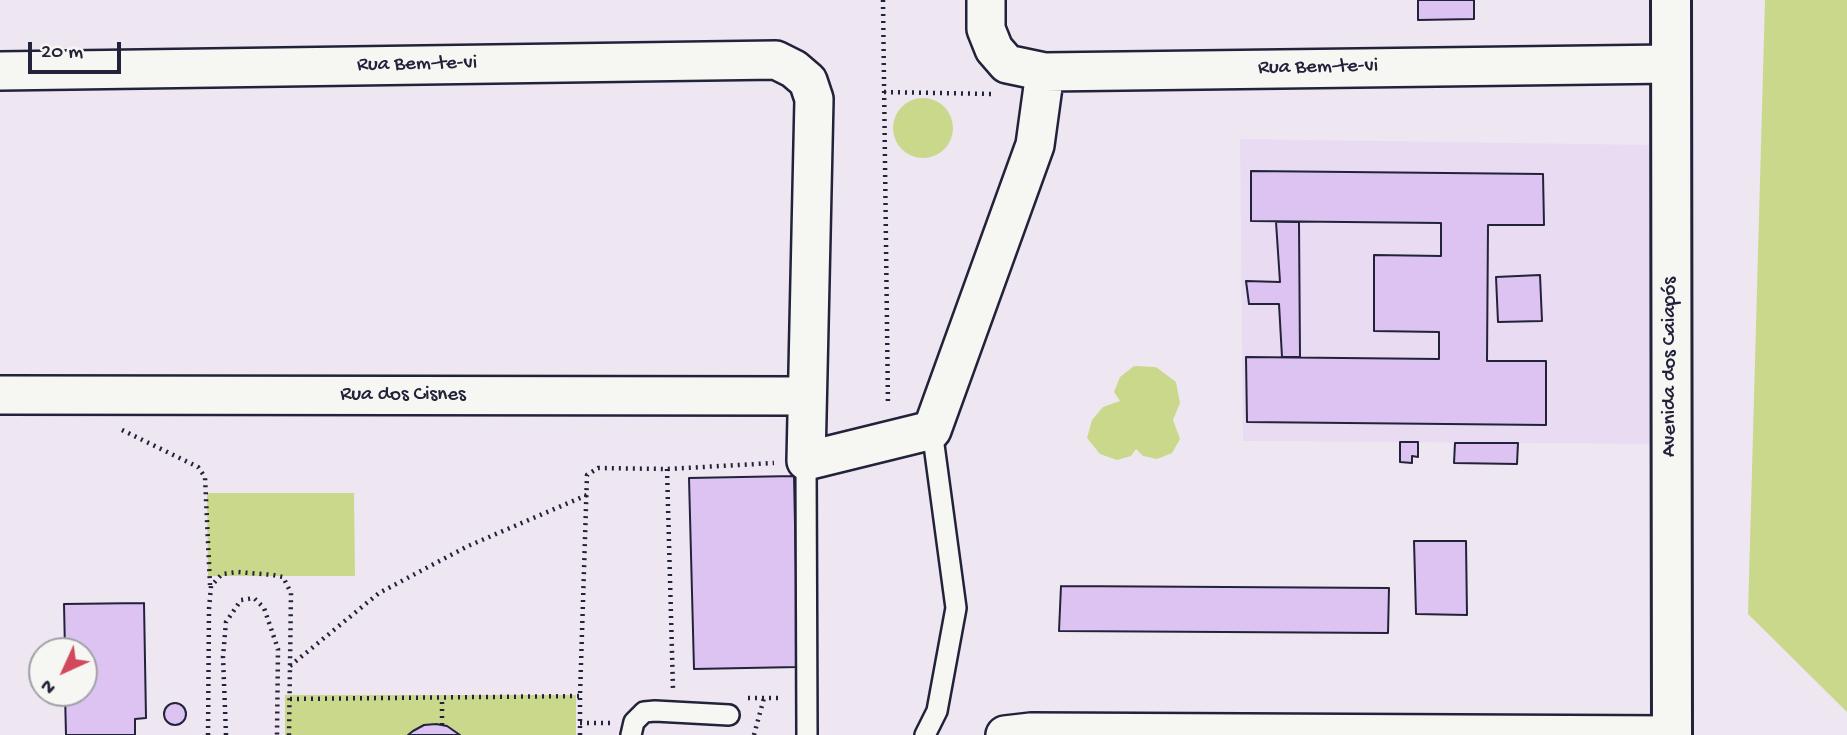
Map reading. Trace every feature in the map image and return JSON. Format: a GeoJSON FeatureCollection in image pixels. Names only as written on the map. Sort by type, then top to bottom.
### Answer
{"type":"FeatureCollection","features":[{"type":"Feature","properties":{"kind":"main road","name":"Avenida dos Caiapós"},"geometry":{"type":"LineString","coordinates":[[1671,0],[1672,735]]}},
{"type":"Feature","properties":{"kind":"street","name":"Rua Bem-te-vi"},"geometry":{"type":"LineString","coordinates":[[986,15],[994,49],[1007,64],[1044,83],[1671,64]]}},
{"type":"Feature","properties":{"kind":"street","name":"Rua Bem-te-vi"},"geometry":{"type":"LineString","coordinates":[[0,71],[776,60],[794,69],[808,81],[814,99],[807,397]]}},
{"type":"Feature","properties":{"kind":"street"},"geometry":{"type":"LineString","coordinates":[[807,397],[806,461],[932,430],[1035,145],[1044,83]]}},
{"type":"Feature","properties":{"kind":"street","name":"Rua dos Cisnes"},"geometry":{"type":"LineString","coordinates":[[0,395],[807,397]]}},
{"type":"Feature","properties":{"kind":"street"},"geometry":{"type":"LineString","coordinates":[[1005,735],[1031,732],[1672,735]]}},
{"type":"Feature","properties":{"kind":"lane"},"geometry":{"type":"LineString","coordinates":[[925,735],[937,711],[956,608],[932,430]]}},
{"type":"Feature","properties":{"kind":"lane"},"geometry":{"type":"LineString","coordinates":[[806,461],[807,735]]}},
{"type":"Feature","properties":{"kind":"lane"},"geometry":{"type":"LineString","coordinates":[[631,735],[634,722],[644,712],[729,715]]}},
{"type":"Feature","properties":{"kind":"path"},"geometry":{"type":"LineString","coordinates":[[883,0],[888,406],[885,413]]}},
{"type":"Feature","properties":{"kind":"path"},"geometry":{"type":"LineString","coordinates":[[884,92],[1044,83]]}},
{"type":"Feature","properties":{"kind":"path"},"geometry":{"type":"LineString","coordinates":[[118,427],[198,467],[205,477],[211,586],[208,735]]}},
{"type":"Feature","properties":{"kind":"path"},"geometry":{"type":"LineString","coordinates":[[580,735],[587,475],[598,468],[667,469],[806,461]]}},
{"type":"Feature","properties":{"kind":"path"},"geometry":{"type":"LineString","coordinates":[[667,469],[674,712]]}},
{"type":"Feature","properties":{"kind":"path"},"geometry":{"type":"LineString","coordinates":[[290,666],[379,593],[468,547],[587,495]]}},
{"type":"Feature","properties":{"kind":"path"},"geometry":{"type":"LineString","coordinates":[[211,586],[222,574],[238,572],[283,577],[291,593],[289,735]]}},
{"type":"Feature","properties":{"kind":"path"},"geometry":{"type":"LineString","coordinates":[[226,735],[223,657],[226,622],[241,600],[254,598],[264,608],[278,649],[277,735]]}},
{"type":"Feature","properties":{"kind":"path"},"geometry":{"type":"LineString","coordinates":[[290,699],[580,696]]}},
{"type":"Feature","properties":{"kind":"path"},"geometry":{"type":"LineString","coordinates":[[442,697],[442,725]]}},
{"type":"Feature","properties":{"kind":"path"},"geometry":{"type":"LineString","coordinates":[[729,715],[736,702],[750,698],[807,699]]}},
{"type":"Feature","properties":{"kind":"path"},"geometry":{"type":"LineString","coordinates":[[754,735],[764,698]]}},
{"type":"Feature","properties":{"kind":"shaded area"},"geometry":{"type":"Polygon","coordinates":[[[1240,139],[1656,145],[1657,444],[1243,441],[1240,139]]]}},
{"type":"Feature","properties":{"kind":"green space"},"geometry":{"type":"Polygon","coordinates":[[[1765,0],[1847,0],[1847,712],[1748,614],[1765,0]]]}},
{"type":"Feature","properties":{"kind":"green space"},"geometry":{"type":"Polygon","coordinates":[[[917,98],[929,98],[948,111],[953,128],[951,140],[940,153],[929,158],[917,158],[898,145],[893,134],[893,122],[906,103],[917,98]]]}},
{"type":"Feature","properties":{"kind":"green space"},"geometry":{"type":"Polygon","coordinates":[[[1134,366],[1156,367],[1176,382],[1180,403],[1173,420],[1180,439],[1172,453],[1157,459],[1143,456],[1136,449],[1131,456],[1117,460],[1100,454],[1087,438],[1092,420],[1103,407],[1120,401],[1114,392],[1120,377],[1134,366]]]}},
{"type":"Feature","properties":{"kind":"green space"},"geometry":{"type":"Polygon","coordinates":[[[207,493],[354,493],[355,576],[208,576],[207,493]]]}},
{"type":"Feature","properties":{"kind":"green space"},"geometry":{"type":"Polygon","coordinates":[[[285,695],[576,695],[576,735],[285,735],[285,695]]]}},
{"type":"Feature","properties":{"kind":"building"},"geometry":{"type":"Polygon","coordinates":[[[1418,0],[1474,0],[1474,19],[1418,20],[1418,0]]]}},
{"type":"Feature","properties":{"kind":"building"},"geometry":{"type":"Polygon","coordinates":[[[1251,171],[1543,174],[1544,225],[1488,225],[1487,361],[1546,361],[1546,425],[1247,422],[1246,357],[1439,359],[1439,332],[1374,331],[1374,255],[1441,256],[1441,223],[1251,221],[1251,171]]]}},
{"type":"Feature","properties":{"kind":"building"},"geometry":{"type":"Polygon","coordinates":[[[1276,222],[1299,222],[1300,357],[1282,357],[1279,304],[1249,304],[1246,281],[1280,282],[1276,222]]]}},
{"type":"Feature","properties":{"kind":"building"},"geometry":{"type":"Polygon","coordinates":[[[1540,275],[1542,321],[1498,322],[1496,277],[1540,275]]]}},
{"type":"Feature","properties":{"kind":"building"},"geometry":{"type":"Polygon","coordinates":[[[1400,442],[1418,442],[1418,457],[1412,456],[1412,463],[1400,462],[1400,442]]]}},
{"type":"Feature","properties":{"kind":"building"},"geometry":{"type":"Polygon","coordinates":[[[1455,443],[1518,443],[1517,464],[1454,463],[1455,443]]]}},
{"type":"Feature","properties":{"kind":"building"},"geometry":{"type":"Polygon","coordinates":[[[794,476],[798,667],[694,669],[689,478],[794,476]]]}},
{"type":"Feature","properties":{"kind":"building"},"geometry":{"type":"Polygon","coordinates":[[[1414,541],[1466,541],[1467,615],[1416,614],[1414,541]]]}},
{"type":"Feature","properties":{"kind":"building"},"geometry":{"type":"Polygon","coordinates":[[[1061,586],[1389,588],[1388,633],[1059,631],[1061,586]]]}},
{"type":"Feature","properties":{"kind":"building"},"geometry":{"type":"Polygon","coordinates":[[[144,603],[146,718],[135,719],[135,735],[66,735],[65,707],[98,707],[98,637],[65,637],[64,604],[144,603]]]}},
{"type":"Feature","properties":{"kind":"building"},"geometry":{"type":"Polygon","coordinates":[[[175,703],[183,706],[186,714],[183,722],[175,725],[167,722],[164,714],[167,706],[175,703]]]}},
{"type":"Feature","properties":{"kind":"building"},"geometry":{"type":"Polygon","coordinates":[[[424,725],[447,726],[460,735],[408,735],[424,725]]]}}]}
